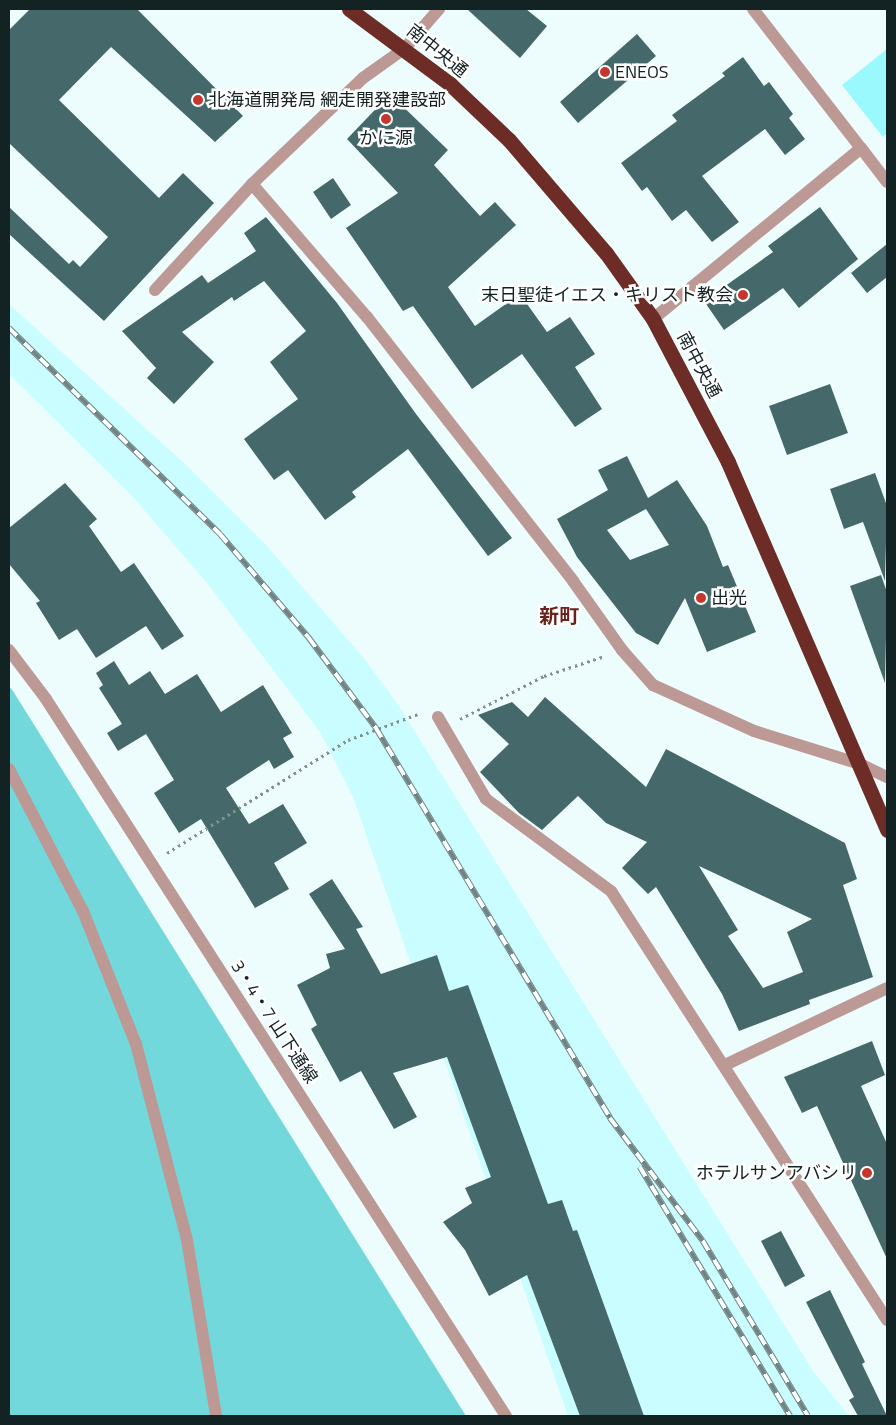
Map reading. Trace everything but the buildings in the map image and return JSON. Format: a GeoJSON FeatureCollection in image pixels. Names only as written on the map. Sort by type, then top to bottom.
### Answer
{"type":"FeatureCollection","features":[{"type":"Feature","properties":{"kind":"highway","name":"南中央通"},"geometry":{"type":"LineString","coordinates":[[349,9],[405,48],[450,84],[508,140],[606,253],[653,319],[728,462],[887,830]]}},
{"type":"Feature","properties":{"kind":"street"},"geometry":{"type":"LineString","coordinates":[[155,290],[252,184],[362,78],[405,48],[439,9]]}},
{"type":"Feature","properties":{"kind":"street"},"geometry":{"type":"LineString","coordinates":[[753,9],[887,182]]}},
{"type":"Feature","properties":{"kind":"street"},"geometry":{"type":"LineString","coordinates":[[653,319],[861,148]]}},
{"type":"Feature","properties":{"kind":"street"},"geometry":{"type":"LineString","coordinates":[[252,184],[367,317],[573,581],[622,650],[653,684],[685,702],[754,731],[860,764],[887,777]]}},
{"type":"Feature","properties":{"kind":"street","name":"3・4・7 山下通線"},"geometry":{"type":"LineString","coordinates":[[9,650],[46,699],[506,1416]]}},
{"type":"Feature","properties":{"kind":"street"},"geometry":{"type":"LineString","coordinates":[[438,717],[486,800],[611,891],[725,1065],[887,1320]]}},
{"type":"Feature","properties":{"kind":"street"},"geometry":{"type":"LineString","coordinates":[[9,769],[83,910],[136,1044],[187,1240],[216,1416]]}},
{"type":"Feature","properties":{"kind":"street"},"geometry":{"type":"LineString","coordinates":[[725,1065],[887,988]]}},
{"type":"Feature","properties":{"kind":"path"},"geometry":{"type":"LineString","coordinates":[[151,862],[348,740],[426,711],[450,724],[544,676],[622,650]]}},
{"type":"Feature","properties":{"kind":"shaded area"},"geometry":{"type":"Polygon","coordinates":[[[887,49],[887,133],[883,137],[842,85],[887,49]]]}},
{"type":"Feature","properties":{"kind":"shaded area"},"geometry":{"type":"Polygon","coordinates":[[[9,304],[186,465],[266,545],[363,657],[397,703],[813,1371],[849,1416],[568,1416],[353,797],[320,732],[208,584],[133,497],[9,374],[9,304]]]}},
{"type":"Feature","properties":{"kind":"shaded area"},"geometry":{"type":"Polygon","coordinates":[[[9,686],[13,691],[466,1416],[9,1416],[9,686]]]}},
{"type":"Feature","properties":{"kind":"railway"},"geometry":{"type":"LineString","coordinates":[[9,328],[220,534],[309,638],[376,728],[610,1118],[703,1241],[808,1416]]}},
{"type":"Feature","properties":{"kind":"railway"},"geometry":{"type":"LineString","coordinates":[[640,1167],[790,1416]]}},
{"type":"Feature","properties":{"kind":"place","name":"ENEOS"},"geometry":{"type":"Point","coordinates":[605,72]}},
{"type":"Feature","properties":{"kind":"place","name":"北海道開発局 網走開発建設部"},"geometry":{"type":"Point","coordinates":[198,100]}},
{"type":"Feature","properties":{"kind":"place","name":"かに源"},"geometry":{"type":"Point","coordinates":[386,119]}},
{"type":"Feature","properties":{"kind":"place","name":"末日聖徒イエス・キリスト教会"},"geometry":{"type":"Point","coordinates":[743,295]}},
{"type":"Feature","properties":{"kind":"place","name":"出光"},"geometry":{"type":"Point","coordinates":[701,598]}},
{"type":"Feature","properties":{"kind":"place","name":"ホテルサンアバシリ"},"geometry":{"type":"Point","coordinates":[867,1173]}},
{"type":"Feature","properties":{"kind":"district","name":"新町"},"geometry":{"type":"Point","coordinates":[559,615]}}]}
